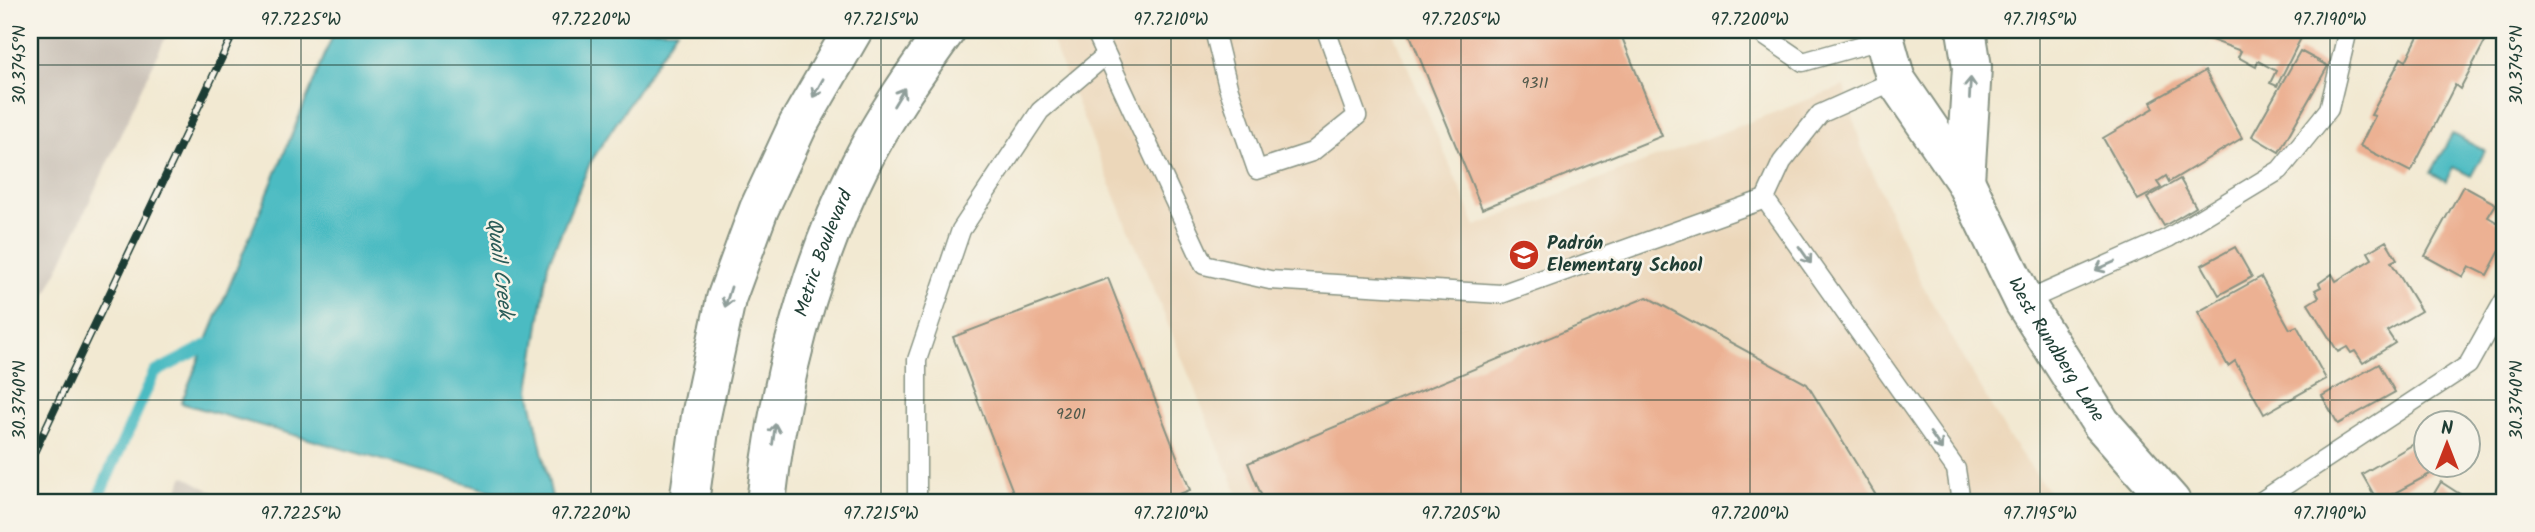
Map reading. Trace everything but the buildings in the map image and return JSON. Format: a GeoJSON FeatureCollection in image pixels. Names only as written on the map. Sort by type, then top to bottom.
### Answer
{"type":"FeatureCollection","features":[{"type":"Feature","properties":{"kind":"main road"},"geometry":{"type":"LineString","coordinates":[[690,502],[701,416],[726,299],[759,209],[797,125],[853,30]]}},
{"type":"Feature","properties":{"kind":"main road","name":"Metric Boulevard"},"geometry":{"type":"LineString","coordinates":[[766,502],[777,414],[799,321],[824,248],[860,165],[903,90],[946,30]]}},
{"type":"Feature","properties":{"kind":"main road","name":"West Rundberg Lane"},"geometry":{"type":"LineString","coordinates":[[1966,30],[1972,67],[1965,181],[2024,302],[2101,423],[2171,502]]}},
{"type":"Feature","properties":{"kind":"main road"},"geometry":{"type":"LineString","coordinates":[[1883,35],[1896,80],[1932,91],[1965,181]]}},
{"type":"Feature","properties":{"kind":"lane"},"geometry":{"type":"LineString","coordinates":[[1095,30],[1204,265],[1270,280],[1501,294],[1765,199],[1782,162],[1820,114],[1896,80]]}},
{"type":"Feature","properties":{"kind":"lane"},"geometry":{"type":"LineString","coordinates":[[1214,30],[1228,87],[1256,170],[1312,152],[1357,116],[1326,30]]}},
{"type":"Feature","properties":{"kind":"lane"},"geometry":{"type":"LineString","coordinates":[[1756,30],[1803,62],[1883,35]]}},
{"type":"Feature","properties":{"kind":"lane"},"geometry":{"type":"LineString","coordinates":[[2024,302],[2168,238],[2280,170],[2329,109],[2348,30]]}},
{"type":"Feature","properties":{"kind":"lane"},"geometry":{"type":"LineString","coordinates":[[917,502],[918,360],[961,230],[1040,111],[1106,55]]}},
{"type":"Feature","properties":{"kind":"lane"},"geometry":{"type":"LineString","coordinates":[[1765,199],[1956,469],[1961,502]]}},
{"type":"Feature","properties":{"kind":"lane"},"geometry":{"type":"LineString","coordinates":[[2260,502],[2468,365],[2505,299]]}},
{"type":"Feature","properties":{"kind":"shaded area"},"geometry":{"type":"Polygon","coordinates":[[[30,30],[169,30],[30,330],[30,30]]]}},
{"type":"Feature","properties":{"kind":"shaded area","name":"Padrón Elementary School"},"geometry":{"type":"Polygon","coordinates":[[[1047,30],[1392,30],[1476,226],[1844,86],[1862,148],[1921,283],[2008,436],[2056,502],[1241,502],[1047,30]]]}},
{"type":"Feature","properties":{"kind":"shaded area"},"geometry":{"type":"Polygon","coordinates":[[[184,476],[231,502],[172,502],[184,476]]]}},
{"type":"Feature","properties":{"kind":"water","name":"Quail Creek"},"geometry":{"type":"Polygon","coordinates":[[[335,30],[677,30],[590,163],[548,264],[529,390],[553,502],[530,502],[181,403],[335,30]]]}},
{"type":"Feature","properties":{"kind":"water"},"geometry":{"type":"Polygon","coordinates":[[[2452,134],[2485,151],[2471,176],[2453,167],[2446,181],[2431,173],[2452,134]]]}},
{"type":"Feature","properties":{"kind":"waterway"},"geometry":{"type":"LineString","coordinates":[[96,502],[154,373],[217,340]]}},
{"type":"Feature","properties":{"kind":"railway"},"geometry":{"type":"LineString","coordinates":[[30,461],[235,30]]}},
{"type":"Feature","properties":{"kind":"place","name":"Padrón Elementary School"},"geometry":{"type":"Point","coordinates":[1524,255]}}]}
